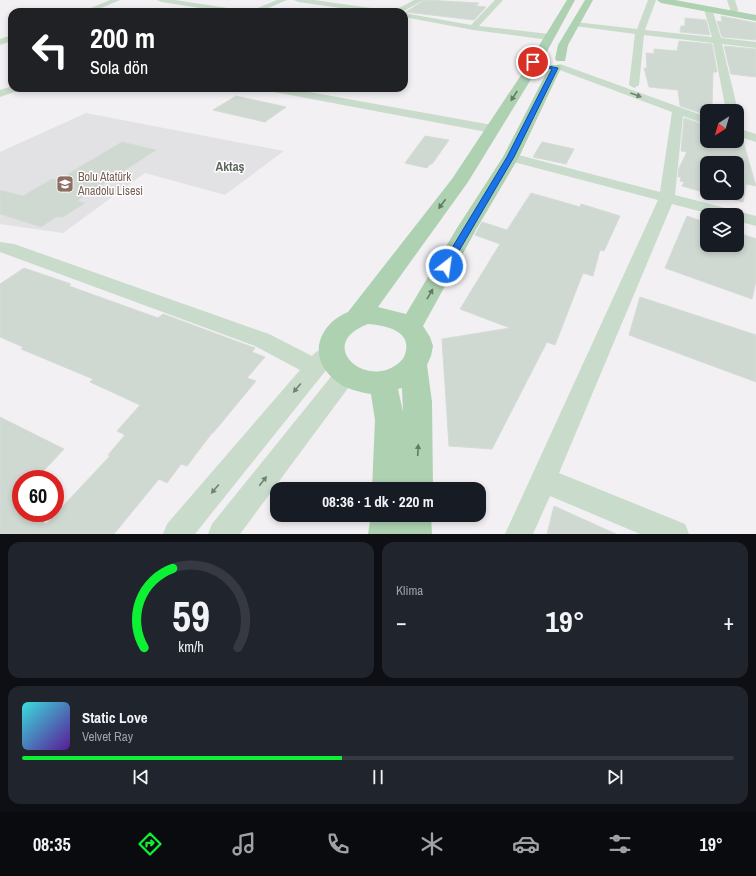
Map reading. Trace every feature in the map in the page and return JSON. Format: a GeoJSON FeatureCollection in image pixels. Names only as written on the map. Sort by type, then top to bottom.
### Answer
{"type":"FeatureCollection","features":[{"type":"Feature","properties":{"kind":"main road"},"geometry":{"type":"LineString","coordinates":[[357,318],[459,182],[536,60],[571,0]]}},
{"type":"Feature","properties":{"kind":"main road"},"geometry":{"type":"LineString","coordinates":[[410,328],[467,228],[511,157],[561,64],[563,45],[589,0]]}},
{"type":"Feature","properties":{"kind":"main road"},"geometry":{"type":"LineString","coordinates":[[661,0],[756,18]]}},
{"type":"Feature","properties":{"kind":"main road"},"geometry":{"type":"LineString","coordinates":[[677,0],[756,14]]}},
{"type":"Feature","properties":{"kind":"main road"},"geometry":{"type":"LineString","coordinates":[[536,60],[542,66],[561,64]]}},
{"type":"Feature","properties":{"kind":"main road"},"geometry":{"type":"LineString","coordinates":[[380,315],[392,317],[410,328],[416,336],[419,346],[419,356],[407,373],[396,379],[383,383],[370,383],[357,380],[337,367],[331,348],[333,338],[347,323],[357,318],[380,315]]}},
{"type":"Feature","properties":{"kind":"main road"},"geometry":{"type":"LineString","coordinates":[[414,365],[418,402],[416,482]]}},
{"type":"Feature","properties":{"kind":"main road"},"geometry":{"type":"LineString","coordinates":[[383,383],[390,420],[389,482]]}},
{"type":"Feature","properties":{"kind":"main road"},"geometry":{"type":"LineString","coordinates":[[386,534],[387,522]]}},
{"type":"Feature","properties":{"kind":"main road"},"geometry":{"type":"LineString","coordinates":[[414,522],[414,534]]}},
{"type":"Feature","properties":{"kind":"street"},"geometry":{"type":"LineString","coordinates":[[95,8],[116,0]]}},
{"type":"Feature","properties":{"kind":"street"},"geometry":{"type":"LineString","coordinates":[[161,0],[214,8]]}},
{"type":"Feature","properties":{"kind":"street"},"geometry":{"type":"LineString","coordinates":[[262,8],[283,0]]}},
{"type":"Feature","properties":{"kind":"street"},"geometry":{"type":"LineString","coordinates":[[298,0],[356,8]]}},
{"type":"Feature","properties":{"kind":"street"},"geometry":{"type":"LineString","coordinates":[[404,8],[420,0]]}},
{"type":"Feature","properties":{"kind":"street"},"geometry":{"type":"LineString","coordinates":[[473,28],[499,0]]}},
{"type":"Feature","properties":{"kind":"street"},"geometry":{"type":"LineString","coordinates":[[634,85],[640,31],[652,0]]}},
{"type":"Feature","properties":{"kind":"street"},"geometry":{"type":"LineString","coordinates":[[730,0],[734,10]]}},
{"type":"Feature","properties":{"kind":"street"},"geometry":{"type":"LineString","coordinates":[[708,9],[730,104]]}},
{"type":"Feature","properties":{"kind":"street"},"geometry":{"type":"LineString","coordinates":[[408,16],[473,28],[549,37]]}},
{"type":"Feature","properties":{"kind":"street"},"geometry":{"type":"LineString","coordinates":[[575,24],[756,45]]}},
{"type":"Feature","properties":{"kind":"street"},"geometry":{"type":"LineString","coordinates":[[561,64],[634,85],[700,108]]}},
{"type":"Feature","properties":{"kind":"street"},"geometry":{"type":"LineString","coordinates":[[561,64],[700,119]]}},
{"type":"Feature","properties":{"kind":"street"},"geometry":{"type":"LineString","coordinates":[[291,92],[492,128]]}},
{"type":"Feature","properties":{"kind":"street"},"geometry":{"type":"LineString","coordinates":[[519,534],[667,198],[678,111]]}},
{"type":"Feature","properties":{"kind":"street"},"geometry":{"type":"LineString","coordinates":[[744,123],[756,127]]}},
{"type":"Feature","properties":{"kind":"street"},"geometry":{"type":"LineString","coordinates":[[744,134],[756,138]]}},
{"type":"Feature","properties":{"kind":"street"},"geometry":{"type":"LineString","coordinates":[[511,157],[705,208]]}},
{"type":"Feature","properties":{"kind":"street"},"geometry":{"type":"LineString","coordinates":[[744,218],[756,221]]}},
{"type":"Feature","properties":{"kind":"street"},"geometry":{"type":"LineString","coordinates":[[3,250],[262,340],[315,367]]}},
{"type":"Feature","properties":{"kind":"street"},"geometry":{"type":"LineString","coordinates":[[177,534],[331,348]]}},
{"type":"Feature","properties":{"kind":"street"},"geometry":{"type":"LineString","coordinates":[[222,534],[346,374]]}},
{"type":"Feature","properties":{"kind":"street"},"geometry":{"type":"LineString","coordinates":[[543,480],[675,534]]}},
{"type":"Feature","properties":{"kind":"shaded area","name":"Bolu Atatürk Anadolu Lisesi"},"geometry":{"type":"Polygon","coordinates":[[[86,113],[284,151],[225,195],[145,173],[63,233],[0,224],[0,152],[86,113]]]}},
{"type":"Feature","properties":{"kind":"building"},"geometry":{"type":"Polygon","coordinates":[[[425,0],[479,3],[476,6],[486,7],[474,20],[408,12],[408,11],[425,0]]]}},
{"type":"Feature","properties":{"kind":"building"},"geometry":{"type":"Polygon","coordinates":[[[721,16],[756,23],[756,40],[722,37],[717,21],[722,22],[721,16]]]}},
{"type":"Feature","properties":{"kind":"building"},"geometry":{"type":"Polygon","coordinates":[[[685,18],[706,20],[710,35],[680,32],[681,26],[685,26],[685,18]]]}},
{"type":"Feature","properties":{"kind":"building"},"geometry":{"type":"Polygon","coordinates":[[[679,41],[712,44],[717,72],[713,72],[712,104],[700,104],[700,113],[680,106],[678,90],[649,87],[644,68],[647,68],[646,53],[654,54],[654,49],[677,51],[679,41]]]}},
{"type":"Feature","properties":{"kind":"building"},"geometry":{"type":"Polygon","coordinates":[[[724,46],[756,49],[756,77],[731,74],[724,46]]]}},
{"type":"Feature","properties":{"kind":"building"},"geometry":{"type":"Polygon","coordinates":[[[236,96],[286,107],[265,122],[213,110],[236,96]]]}},
{"type":"Feature","properties":{"kind":"building"},"geometry":{"type":"Polygon","coordinates":[[[684,118],[700,124],[700,148],[744,148],[744,144],[756,186],[746,184],[744,196],[744,156],[700,156],[700,191],[682,186],[684,182],[680,181],[681,177],[678,177],[679,168],[687,152],[681,151],[684,118]]]}},
{"type":"Feature","properties":{"kind":"building"},"geometry":{"type":"Polygon","coordinates":[[[425,136],[449,140],[432,164],[430,164],[427,168],[405,163],[425,136]]]}},
{"type":"Feature","properties":{"kind":"building"},"geometry":{"type":"Polygon","coordinates":[[[122,142],[156,150],[77,201],[85,203],[63,217],[56,217],[41,227],[0,214],[0,190],[23,196],[52,179],[58,180],[122,142]]]}},
{"type":"Feature","properties":{"kind":"building"},"geometry":{"type":"Polygon","coordinates":[[[542,142],[574,149],[566,164],[533,157],[542,142]]]}},
{"type":"Feature","properties":{"kind":"building"},"geometry":{"type":"Polygon","coordinates":[[[531,193],[580,207],[581,204],[620,216],[604,251],[600,250],[593,276],[583,273],[555,345],[547,342],[492,449],[449,446],[442,339],[510,328],[460,309],[500,244],[475,235],[482,222],[507,230],[531,193]]]}},
{"type":"Feature","properties":{"kind":"building"},"geometry":{"type":"Polygon","coordinates":[[[687,216],[700,221],[700,252],[744,252],[744,235],[756,239],[756,281],[752,299],[665,268],[687,216]]]}},
{"type":"Feature","properties":{"kind":"building"},"geometry":{"type":"Polygon","coordinates":[[[24,268],[71,284],[69,286],[158,318],[163,314],[255,348],[252,352],[265,357],[247,378],[256,381],[212,433],[187,466],[181,464],[167,483],[159,479],[114,534],[0,534],[0,417],[64,449],[44,470],[12,470],[12,522],[43,522],[46,524],[48,522],[64,522],[64,505],[110,456],[108,455],[125,435],[117,431],[140,405],[90,382],[93,379],[21,349],[23,347],[0,337],[0,284],[24,268]]]}},
{"type":"Feature","properties":{"kind":"building"},"geometry":{"type":"Polygon","coordinates":[[[640,297],[756,335],[756,382],[629,335],[640,297]]]}},
{"type":"Feature","properties":{"kind":"building"},"geometry":{"type":"Polygon","coordinates":[[[554,506],[616,534],[547,534],[554,506]]]}},
{"type":"Feature","properties":{"kind":"place","name":"Bolu Atatürk Anadolu Lisesi"},"geometry":{"type":"Point","coordinates":[65,184]}},
{"type":"Feature","properties":{"kind":"district","name":"Aktaş"},"geometry":{"type":"Point","coordinates":[230,166]}},
{"type":"Feature","properties":{"kind":"route"},"geometry":{"type":"LineString","coordinates":[[446,266],[467,228],[511,157],[556,68],[542,66],[533,62]]}}]}
